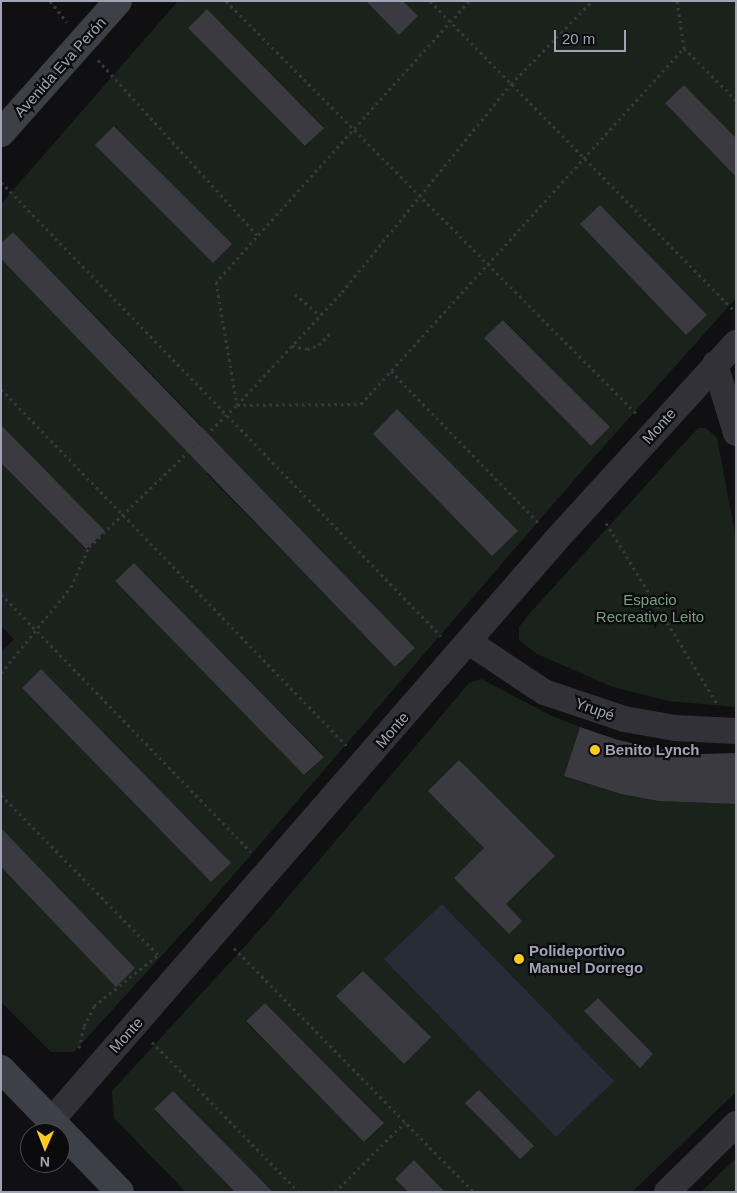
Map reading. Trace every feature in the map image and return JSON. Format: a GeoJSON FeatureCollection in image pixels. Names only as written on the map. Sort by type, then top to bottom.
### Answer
{"type":"FeatureCollection","features":[{"type":"Feature","properties":{"kind":"main road","name":"Avenida Eva Perón"},"geometry":{"type":"LineString","coordinates":[[1,133],[118,1]]}},
{"type":"Feature","properties":{"kind":"main road"},"geometry":{"type":"LineString","coordinates":[[1,1069],[120,1192]]}},
{"type":"Feature","properties":{"kind":"street","name":"Monte"},"geometry":{"type":"LineString","coordinates":[[51,1121],[464,649],[556,540],[736,343]]}},
{"type":"Feature","properties":{"kind":"street"},"geometry":{"type":"LineString","coordinates":[[716,364],[736,433]]}},
{"type":"Feature","properties":{"kind":"street","name":"Yrupé"},"geometry":{"type":"LineString","coordinates":[[464,649],[544,692],[615,716],[675,728],[735,731]]}},
{"type":"Feature","properties":{"kind":"street"},"geometry":{"type":"LineString","coordinates":[[667,1192],[736,1124]]}},
{"type":"Feature","properties":{"kind":"path"},"geometry":{"type":"LineString","coordinates":[[226,1],[654,432]]}},
{"type":"Feature","properties":{"kind":"path"},"geometry":{"type":"LineString","coordinates":[[430,1],[736,312]]}},
{"type":"Feature","properties":{"kind":"path"},"geometry":{"type":"LineString","coordinates":[[236,405],[216,282],[469,1]]}},
{"type":"Feature","properties":{"kind":"path"},"geometry":{"type":"LineString","coordinates":[[1,673],[71,587],[89,547],[236,405],[320,316],[421,196],[511,84],[592,1]]}},
{"type":"Feature","properties":{"kind":"path"},"geometry":{"type":"LineString","coordinates":[[677,1],[684,48],[736,100]]}},
{"type":"Feature","properties":{"kind":"path"},"geometry":{"type":"LineString","coordinates":[[82,42],[258,236]]}},
{"type":"Feature","properties":{"kind":"path"},"geometry":{"type":"LineString","coordinates":[[236,405],[360,404],[684,48]]}},
{"type":"Feature","properties":{"kind":"path"},"geometry":{"type":"LineString","coordinates":[[1,182],[226,415],[464,649]]}},
{"type":"Feature","properties":{"kind":"path"},"geometry":{"type":"LineString","coordinates":[[295,294],[320,316]]}},
{"type":"Feature","properties":{"kind":"path"},"geometry":{"type":"LineString","coordinates":[[292,346],[306,349],[319,345],[330,333]]}},
{"type":"Feature","properties":{"kind":"path"},"geometry":{"type":"LineString","coordinates":[[391,371],[556,540]]}},
{"type":"Feature","properties":{"kind":"path"},"geometry":{"type":"LineString","coordinates":[[1,389],[364,763]]}},
{"type":"Feature","properties":{"kind":"path"},"geometry":{"type":"LineString","coordinates":[[592,500],[735,731]]}},
{"type":"Feature","properties":{"kind":"path"},"geometry":{"type":"LineString","coordinates":[[1,594],[269,871]]}},
{"type":"Feature","properties":{"kind":"path"},"geometry":{"type":"LineString","coordinates":[[1,795],[178,976]]}},
{"type":"Feature","properties":{"kind":"path"},"geometry":{"type":"LineString","coordinates":[[218,930],[474,1192]]}},
{"type":"Feature","properties":{"kind":"path"},"geometry":{"type":"LineString","coordinates":[[82,1084],[78,1054],[84,1026],[94,1006],[158,955]]}},
{"type":"Feature","properties":{"kind":"path"},"geometry":{"type":"LineString","coordinates":[[135,1025],[299,1192]]}},
{"type":"Feature","properties":{"kind":"path"},"geometry":{"type":"LineString","coordinates":[[336,1192],[405,1122]]}},
{"type":"Feature","properties":{"kind":"green space"},"geometry":{"type":"Polygon","coordinates":[[[178,1],[366,1],[399,35],[418,16],[403,1],[735,1],[736,138],[684,85],[665,103],[736,177],[736,298],[580,473],[205,908],[74,1052],[51,1052],[1,1002],[1,867],[116,986],[135,968],[1,829],[1,652],[14,639],[1,626],[1,463],[85,549],[104,531],[1,425],[1,259],[183,444],[202,426],[13,232],[1,243],[1,204],[178,1]],[[207,9],[188,28],[306,146],[324,127],[207,9]],[[115,126],[96,145],[213,263],[231,244],[115,126]],[[504,320],[484,338],[591,446],[610,427],[504,320]],[[225,455],[206,473],[396,667],[414,649],[225,455]],[[134,563],[115,581],[305,775],[324,756],[134,563]],[[41,669],[22,688],[212,881],[230,863],[41,669]]]}},
{"type":"Feature","properties":{"kind":"green space","name":"Espacio Recreativo Leito"},"geometry":{"type":"Polygon","coordinates":[[[698,428],[706,428],[717,438],[736,538],[736,707],[668,701],[613,687],[537,654],[519,640],[519,627],[530,613],[698,428]]]}},
{"type":"Feature","properties":{"kind":"green space","name":"Polideportivo Manuel Dorrego"},"geometry":{"type":"Polygon","coordinates":[[[481,679],[552,716],[580,727],[564,776],[621,794],[658,801],[736,804],[736,1092],[632,1192],[445,1192],[414,1160],[395,1179],[408,1192],[273,1192],[173,1091],[154,1110],[235,1192],[186,1192],[114,1118],[112,1091],[266,923],[469,683],[481,679]],[[265,1003],[246,1022],[365,1142],[384,1123],[265,1003]]]}},
{"type":"Feature","properties":{"kind":"green space"},"geometry":{"type":"Polygon","coordinates":[[[736,1158],[736,1192],[701,1192],[736,1158]]]}},
{"type":"Feature","properties":{"kind":"shaded area"},"geometry":{"type":"Polygon","coordinates":[[[442,904],[614,1081],[556,1137],[384,959],[442,904]]]}},
{"type":"Feature","properties":{"kind":"building"},"geometry":{"type":"Polygon","coordinates":[[[366,1],[403,1],[418,16],[399,35],[366,1]]]}},
{"type":"Feature","properties":{"kind":"building"},"geometry":{"type":"Polygon","coordinates":[[[207,9],[324,128],[305,146],[188,28],[207,9]]]}},
{"type":"Feature","properties":{"kind":"building"},"geometry":{"type":"Polygon","coordinates":[[[684,85],[736,138],[736,177],[665,103],[684,85]]]}},
{"type":"Feature","properties":{"kind":"building"},"geometry":{"type":"Polygon","coordinates":[[[114,126],[232,244],[213,263],[95,145],[114,126]]]}},
{"type":"Feature","properties":{"kind":"building"},"geometry":{"type":"Polygon","coordinates":[[[600,205],[707,315],[686,335],[580,224],[600,205]]]}},
{"type":"Feature","properties":{"kind":"building"},"geometry":{"type":"Polygon","coordinates":[[[13,232],[415,648],[395,667],[1,259],[1,243],[13,232]]]}},
{"type":"Feature","properties":{"kind":"building"},"geometry":{"type":"Polygon","coordinates":[[[503,320],[610,427],[591,446],[484,338],[503,320]]]}},
{"type":"Feature","properties":{"kind":"building"},"geometry":{"type":"Polygon","coordinates":[[[397,409],[518,531],[492,556],[373,434],[397,409]]]}},
{"type":"Feature","properties":{"kind":"building"},"geometry":{"type":"Polygon","coordinates":[[[1,425],[105,531],[86,549],[1,463],[1,425]]]}},
{"type":"Feature","properties":{"kind":"building"},"geometry":{"type":"Polygon","coordinates":[[[134,563],[324,757],[304,775],[115,581],[134,563]]]}},
{"type":"Feature","properties":{"kind":"building"},"geometry":{"type":"Polygon","coordinates":[[[41,669],[231,863],[211,882],[22,688],[41,669]]]}},
{"type":"Feature","properties":{"kind":"building"},"geometry":{"type":"Polygon","coordinates":[[[580,727],[618,740],[660,749],[703,754],[736,753],[736,804],[658,801],[621,794],[564,776],[580,727]]]}},
{"type":"Feature","properties":{"kind":"building"},"geometry":{"type":"Polygon","coordinates":[[[459,760],[555,856],[506,904],[522,921],[509,934],[454,878],[484,848],[428,791],[459,760]]]}},
{"type":"Feature","properties":{"kind":"building"},"geometry":{"type":"Polygon","coordinates":[[[1,828],[135,968],[116,987],[1,867],[1,828]]]}},
{"type":"Feature","properties":{"kind":"building"},"geometry":{"type":"Polygon","coordinates":[[[363,971],[431,1037],[404,1064],[336,996],[363,971]]]}},
{"type":"Feature","properties":{"kind":"building"},"geometry":{"type":"Polygon","coordinates":[[[598,998],[653,1054],[640,1068],[584,1011],[598,998]]]}},
{"type":"Feature","properties":{"kind":"building"},"geometry":{"type":"Polygon","coordinates":[[[265,1003],[384,1123],[364,1142],[246,1021],[265,1003]]]}},
{"type":"Feature","properties":{"kind":"building"},"geometry":{"type":"Polygon","coordinates":[[[479,1090],[534,1146],[520,1159],[465,1103],[479,1090]]]}},
{"type":"Feature","properties":{"kind":"building"},"geometry":{"type":"Polygon","coordinates":[[[173,1091],[273,1192],[235,1192],[154,1109],[173,1091]]]}},
{"type":"Feature","properties":{"kind":"building"},"geometry":{"type":"Polygon","coordinates":[[[414,1160],[445,1192],[408,1192],[395,1179],[414,1160]]]}},
{"type":"Feature","properties":{"kind":"place","name":"Benito Lynch"},"geometry":{"type":"Point","coordinates":[595,750]}},
{"type":"Feature","properties":{"kind":"place","name":"Polideportivo Manuel Dorrego"},"geometry":{"type":"Point","coordinates":[519,959]}}]}
